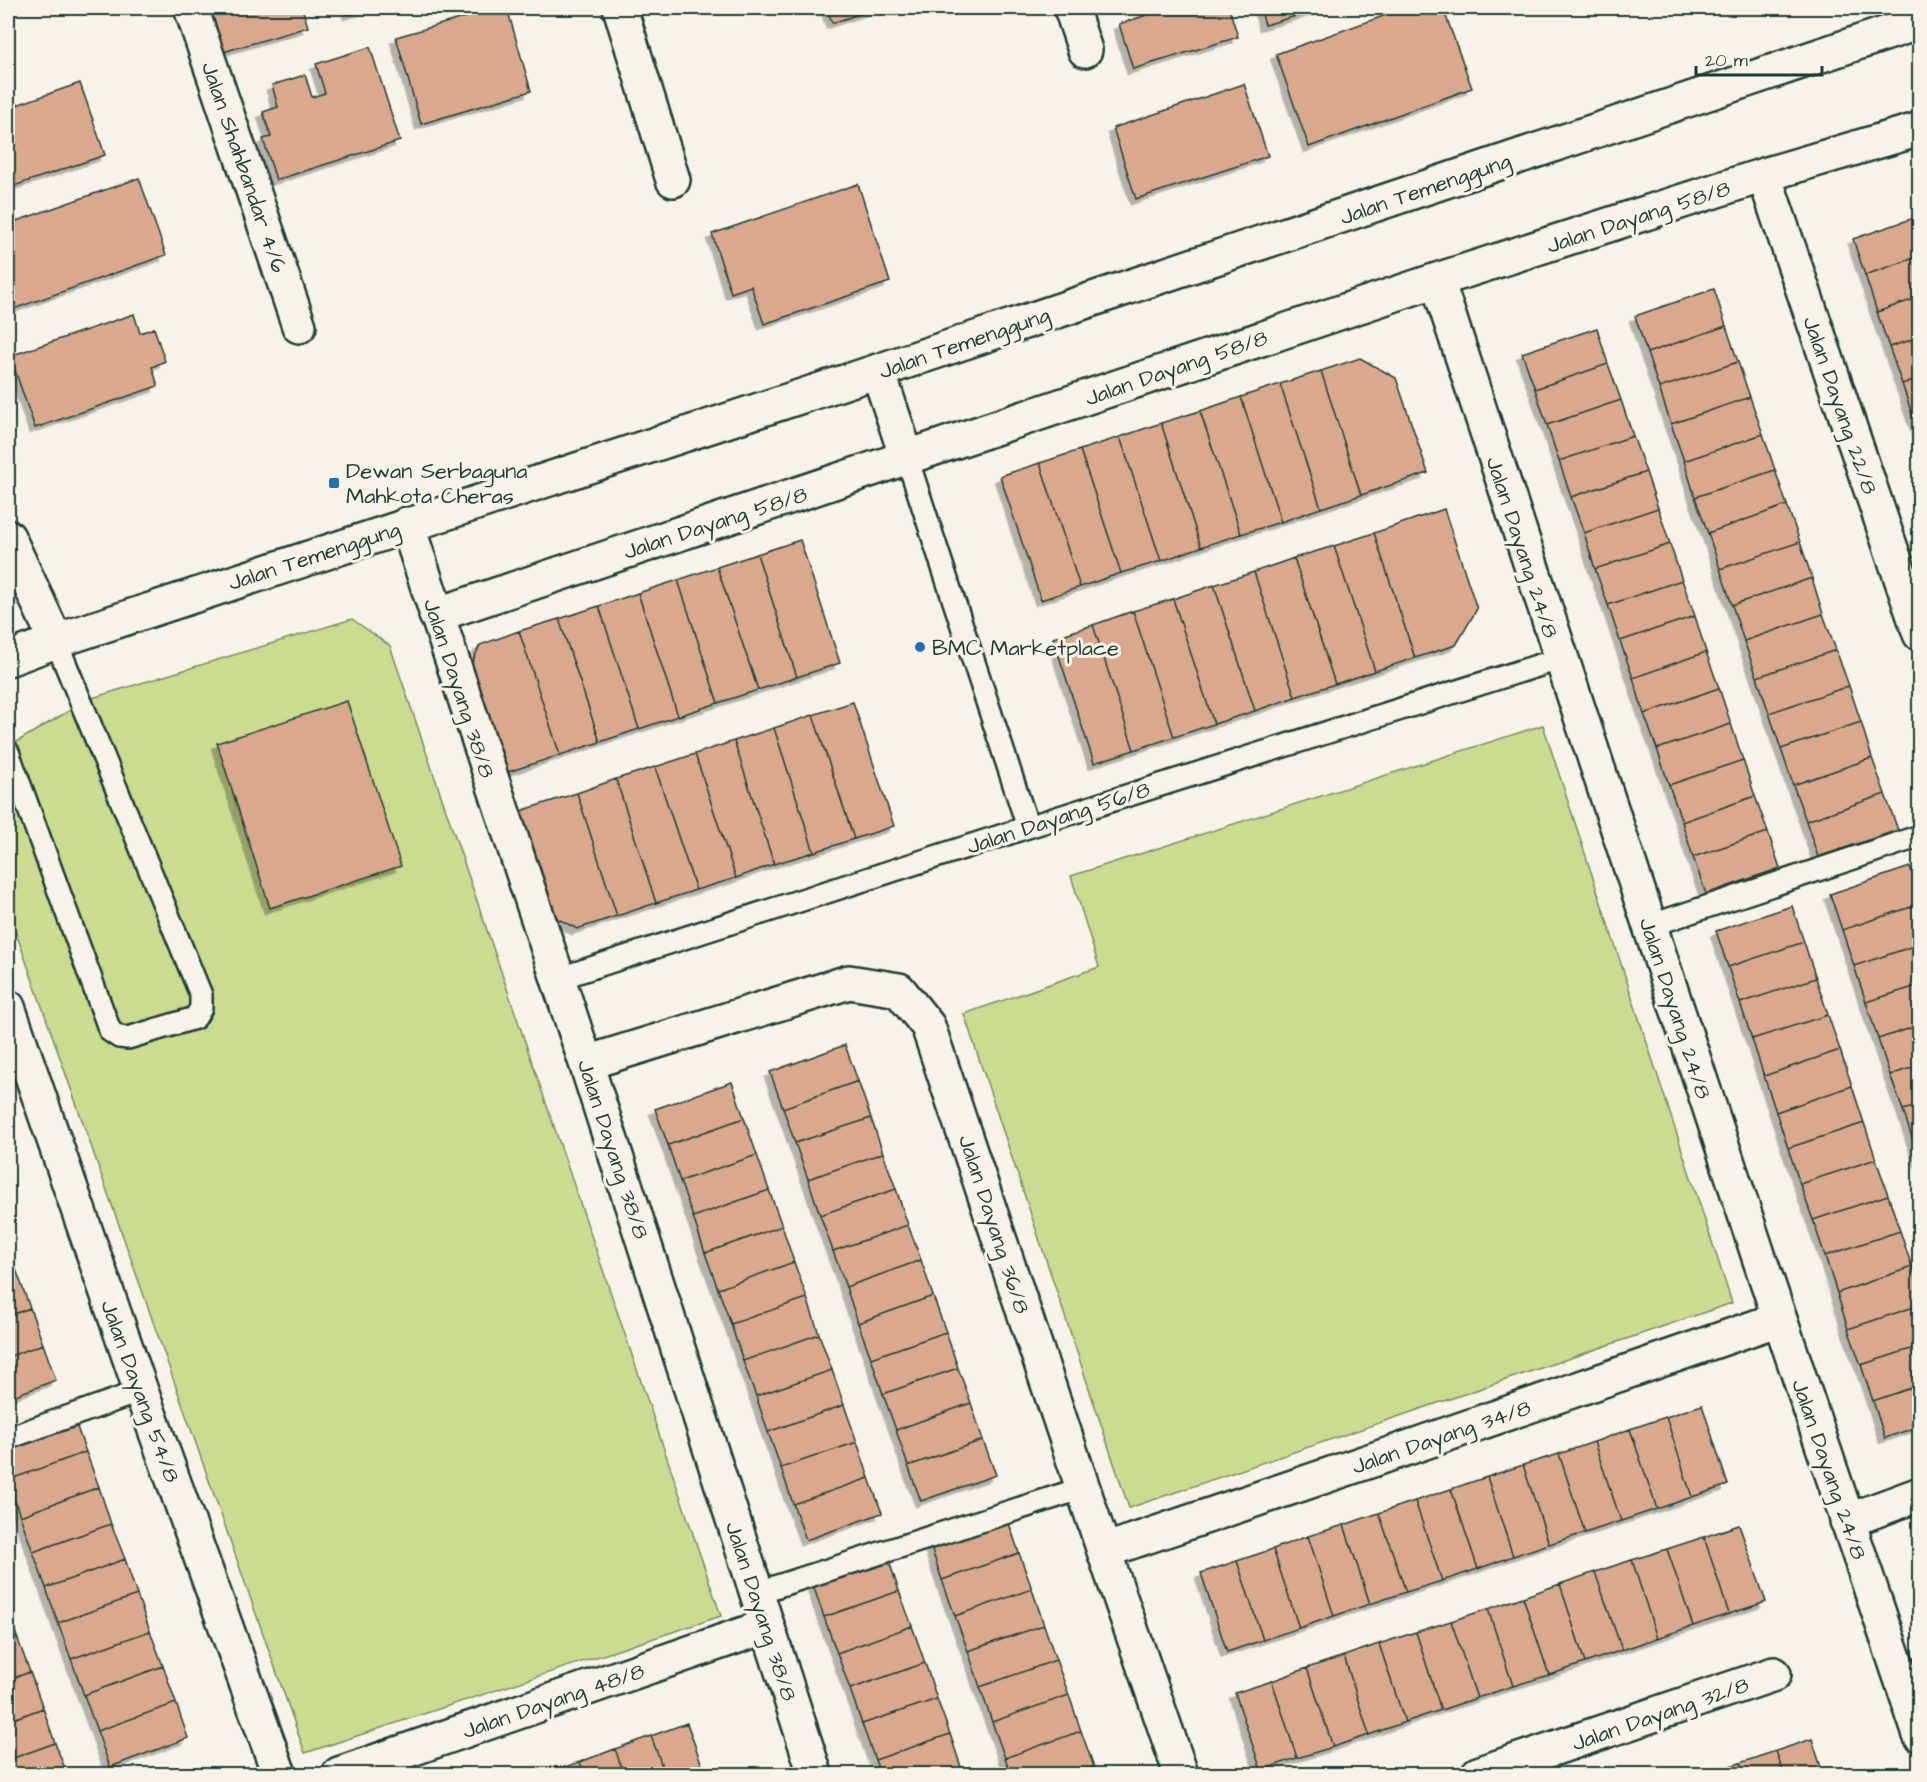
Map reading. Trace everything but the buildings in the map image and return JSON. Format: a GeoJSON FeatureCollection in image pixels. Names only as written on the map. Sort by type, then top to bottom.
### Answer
{"type":"FeatureCollection","features":[{"type":"Feature","properties":{"kind":"street","name":"Jalan Shahbandar 4/6"},"geometry":{"type":"LineString","coordinates":[[191,8],[299,326]]}},
{"type":"Feature","properties":{"kind":"street"},"geometry":{"type":"LineString","coordinates":[[620,8],[673,180]]}},
{"type":"Feature","properties":{"kind":"street"},"geometry":{"type":"LineString","coordinates":[[1071,8],[1085,50]]}},
{"type":"Feature","properties":{"kind":"street","name":"Jalan Temenggung"},"geometry":{"type":"LineString","coordinates":[[8,660],[56,641],[878,371],[1920,22]]}},
{"type":"Feature","properties":{"kind":"street","name":"Jalan Dayang 58/8"},"geometry":{"type":"LineString","coordinates":[[436,615],[1437,279],[1920,129]]}},
{"type":"Feature","properties":{"kind":"street","name":"Jalan Dayang 22/8"},"geometry":{"type":"LineString","coordinates":[[1764,176],[1920,634]]}},
{"type":"Feature","properties":{"kind":"street","name":"Jalan Dayang 24/8"},"geometry":{"type":"LineString","coordinates":[[1437,279],[1559,659],[1920,1736]]}},
{"type":"Feature","properties":{"kind":"street"},"geometry":{"type":"LineString","coordinates":[[878,371],[908,458]]}},
{"type":"Feature","properties":{"kind":"street","name":"Jalan Dayang 38/8"},"geometry":{"type":"LineString","coordinates":[[407,524],[586,1063],[815,1774]]}},
{"type":"Feature","properties":{"kind":"street"},"geometry":{"type":"LineString","coordinates":[[8,537],[56,641]]}},
{"type":"Feature","properties":{"kind":"street","name":"Jalan Dayang 36/8"},"geometry":{"type":"LineString","coordinates":[[586,1063],[849,982],[899,990],[928,1026],[1181,1774]]}},
{"type":"Feature","properties":{"kind":"street","name":"Jalan Dayang 54/8"},"geometry":{"type":"LineString","coordinates":[[8,1007],[141,1391],[279,1774]]}},
{"type":"Feature","properties":{"kind":"street","name":"Jalan Dayang 34/8"},"geometry":{"type":"LineString","coordinates":[[1104,1551],[1779,1319]]}},
{"type":"Feature","properties":{"kind":"street"},"geometry":{"type":"LineString","coordinates":[[1847,1521],[1920,1494]]}},
{"type":"Feature","properties":{"kind":"street","name":"Jalan Dayang 48/8"},"geometry":{"type":"LineString","coordinates":[[339,1774],[767,1626]]}},
{"type":"Feature","properties":{"kind":"street","name":"Jalan Dayang 32/8"},"geometry":{"type":"LineString","coordinates":[[1478,1774],[1774,1674]]}},
{"type":"Feature","properties":{"kind":"lane"},"geometry":{"type":"LineString","coordinates":[[908,458],[1028,827]]}},
{"type":"Feature","properties":{"kind":"lane"},"geometry":{"type":"LineString","coordinates":[[8,752],[110,1031],[119,1037],[128,1038],[195,1018],[201,1008],[201,995],[56,641]]}},
{"type":"Feature","properties":{"kind":"lane","name":"Jalan Dayang 56/8"},"geometry":{"type":"LineString","coordinates":[[557,979],[1559,659]]}},
{"type":"Feature","properties":{"kind":"lane"},"geometry":{"type":"LineString","coordinates":[[1649,926],[1920,836]]}},
{"type":"Feature","properties":{"kind":"lane"},"geometry":{"type":"LineString","coordinates":[[8,1438],[141,1391]]}},
{"type":"Feature","properties":{"kind":"lane"},"geometry":{"type":"LineString","coordinates":[[756,1593],[1083,1488]]}},
{"type":"Feature","properties":{"kind":"green space"},"geometry":{"type":"Polygon","coordinates":[[[352,619],[390,646],[721,1616],[305,1753],[8,910],[8,747],[89,699],[352,619]]]}},
{"type":"Feature","properties":{"kind":"green space"},"geometry":{"type":"Polygon","coordinates":[[[1543,725],[1732,1303],[1129,1508],[964,1014],[1099,967],[1071,876],[1543,725]]]}},
{"type":"Feature","properties":{"kind":"place","name":"Dewan Serbaguna Mahkota Cheras"},"geometry":{"type":"Point","coordinates":[334,483]}},
{"type":"Feature","properties":{"kind":"place","name":"BMC Marketplace"},"geometry":{"type":"Point","coordinates":[920,647]}}]}
